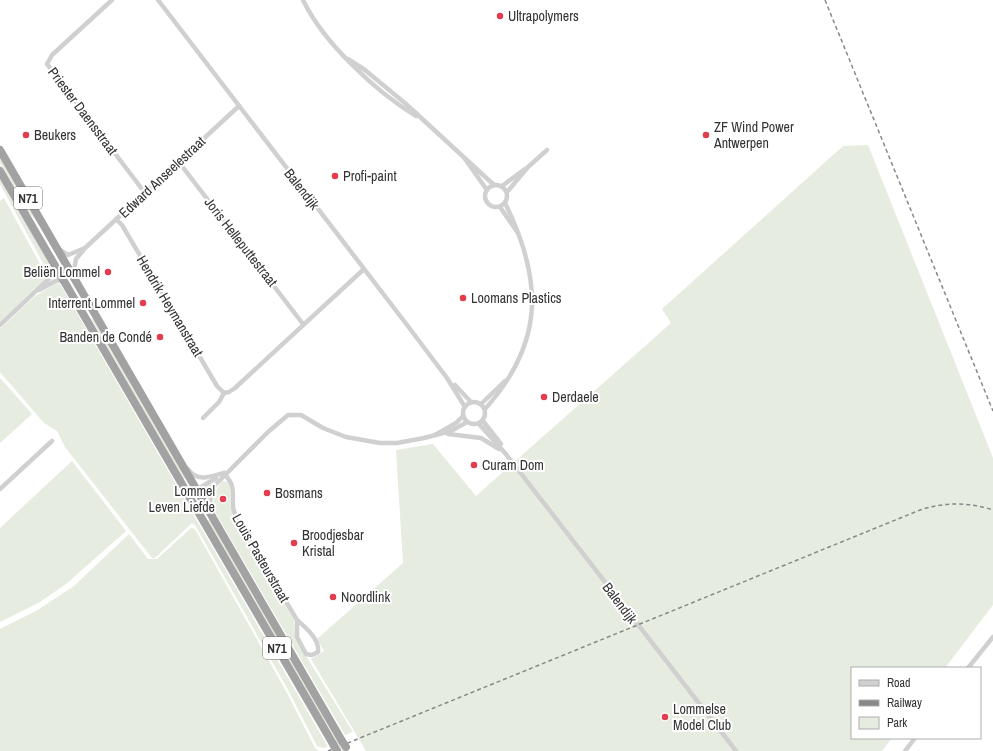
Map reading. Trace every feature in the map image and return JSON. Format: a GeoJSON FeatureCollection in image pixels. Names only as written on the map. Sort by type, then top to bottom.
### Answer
{"type":"FeatureCollection","features":[{"type":"Feature","properties":{"kind":"highway","name":"N71"},"geometry":{"type":"LineString","coordinates":[[0,150],[176,453],[218,541],[221,551]]}},
{"type":"Feature","properties":{"kind":"highway","name":"N71"},"geometry":{"type":"LineString","coordinates":[[0,171],[150,428],[214,542],[221,551],[336,749]]}},
{"type":"Feature","properties":{"kind":"highway","name":"N71"},"geometry":{"type":"LineString","coordinates":[[150,428],[216,524],[345,746]]}},
{"type":"Feature","properties":{"kind":"street","name":"Priester Daensstraat"},"geometry":{"type":"LineString","coordinates":[[112,0],[52,54],[47,64],[145,192]]}},
{"type":"Feature","properties":{"kind":"street","name":"Balendijk"},"geometry":{"type":"LineString","coordinates":[[158,0],[447,378],[465,406]]}},
{"type":"Feature","properties":{"kind":"street"},"geometry":{"type":"LineString","coordinates":[[303,0],[322,30],[348,59],[384,89],[406,104],[420,118],[463,156],[494,185],[502,186],[507,192],[507,199],[505,203],[500,207],[492,206],[486,201],[487,190],[463,156]]}},
{"type":"Feature","properties":{"kind":"street","name":"Edward Anseelestraat"},"geometry":{"type":"LineString","coordinates":[[73,276],[76,259],[85,248],[239,106]]}},
{"type":"Feature","properties":{"kind":"street"},"geometry":{"type":"LineString","coordinates":[[502,186],[528,167],[547,150]]}},
{"type":"Feature","properties":{"kind":"street","name":"Joris Helleputtestraat"},"geometry":{"type":"LineString","coordinates":[[178,161],[304,324]]}},
{"type":"Feature","properties":{"kind":"street"},"geometry":{"type":"LineString","coordinates":[[507,192],[528,167]]}},
{"type":"Feature","properties":{"kind":"street"},"geometry":{"type":"LineString","coordinates":[[487,190],[494,185]]}},
{"type":"Feature","properties":{"kind":"street"},"geometry":{"type":"LineString","coordinates":[[485,409],[496,397],[524,348],[532,311],[532,278],[515,221],[505,203]]}},
{"type":"Feature","properties":{"kind":"street"},"geometry":{"type":"LineString","coordinates":[[500,207],[519,234]]}},
{"type":"Feature","properties":{"kind":"street","name":"Hendrik Heymanstraat"},"geometry":{"type":"LineString","coordinates":[[116,219],[122,225],[217,386],[224,392]]}},
{"type":"Feature","properties":{"kind":"street","name":"Edward Anseelestraat"},"geometry":{"type":"LineString","coordinates":[[56,246],[68,255],[85,248]]}},
{"type":"Feature","properties":{"kind":"street"},"geometry":{"type":"LineString","coordinates":[[0,325],[36,292],[50,276],[53,270],[52,261]]}},
{"type":"Feature","properties":{"kind":"street"},"geometry":{"type":"LineString","coordinates":[[203,418],[219,402],[224,392],[230,392],[235,388],[364,269]]}},
{"type":"Feature","properties":{"kind":"street"},"geometry":{"type":"LineString","coordinates":[[50,276],[62,270],[73,276]]}},
{"type":"Feature","properties":{"kind":"street"},"geometry":{"type":"LineString","coordinates":[[36,292],[57,280],[64,282]]}},
{"type":"Feature","properties":{"kind":"street","name":"Balendijk"},"geometry":{"type":"LineString","coordinates":[[447,378],[472,402]]}},
{"type":"Feature","properties":{"kind":"street"},"geometry":{"type":"LineString","coordinates":[[481,404],[507,379]]}},
{"type":"Feature","properties":{"kind":"street"},"geometry":{"type":"LineString","coordinates":[[433,436],[456,423],[463,416],[465,406],[472,402],[481,404],[485,409],[486,415],[481,422],[473,425],[467,422],[463,416]]}},
{"type":"Feature","properties":{"kind":"street"},"geometry":{"type":"LineString","coordinates":[[195,493],[224,473],[279,422],[292,415],[301,415],[338,435],[364,441],[397,443],[442,434],[467,422]]}},
{"type":"Feature","properties":{"kind":"street","name":"Balendijk"},"geometry":{"type":"LineString","coordinates":[[481,422],[736,751]]}},
{"type":"Feature","properties":{"kind":"street"},"geometry":{"type":"LineString","coordinates":[[442,434],[464,435],[481,438],[505,453]]}},
{"type":"Feature","properties":{"kind":"street"},"geometry":{"type":"LineString","coordinates":[[0,489],[52,440]]}},
{"type":"Feature","properties":{"kind":"street"},"geometry":{"type":"LineString","coordinates":[[176,453],[190,472],[197,477],[207,478],[224,473]]}},
{"type":"Feature","properties":{"kind":"street"},"geometry":{"type":"LineString","coordinates":[[216,524],[210,500],[215,485],[224,473]]}},
{"type":"Feature","properties":{"kind":"street","name":"Louis Pasteurstraat"},"geometry":{"type":"LineString","coordinates":[[224,473],[234,489],[233,507],[238,521],[297,620],[309,631],[316,642],[318,652],[312,655],[306,654],[297,637],[297,620]]}},
{"type":"Feature","properties":{"kind":"street"},"geometry":{"type":"LineString","coordinates":[[195,493],[215,485]]}},
{"type":"Feature","properties":{"kind":"street"},"geometry":{"type":"LineString","coordinates":[[969,667],[993,636]]}},
{"type":"Feature","properties":{"kind":"street"},"geometry":{"type":"LineString","coordinates":[[905,751],[914,739]]}},
{"type":"Feature","properties":{"kind":"green space"},"geometry":{"type":"Polygon","coordinates":[[[868,145],[993,458],[993,605],[946,667],[851,667],[851,739],[891,739],[882,751],[366,751],[311,659],[324,651],[317,639],[403,563],[396,450],[433,444],[476,496],[671,323],[662,309],[843,146],[868,145]]]}},
{"type":"Feature","properties":{"kind":"green space"},"geometry":{"type":"Polygon","coordinates":[[[0,155],[57,255],[36,220],[27,211],[0,163],[0,155]]]}},
{"type":"Feature","properties":{"kind":"green space"},"geometry":{"type":"Polygon","coordinates":[[[0,178],[49,263],[49,274],[0,184],[0,178]]]}},
{"type":"Feature","properties":{"kind":"green space"},"geometry":{"type":"Polygon","coordinates":[[[4,198],[47,277],[0,322],[0,201],[4,198]]]}},
{"type":"Feature","properties":{"kind":"green space"},"geometry":{"type":"Polygon","coordinates":[[[56,283],[60,284],[328,747],[323,748],[317,746],[287,688],[195,525],[192,523],[155,558],[152,558],[65,447],[57,431],[44,423],[0,372],[0,329],[34,297],[56,283]]]}},
{"type":"Feature","properties":{"kind":"green space"},"geometry":{"type":"Polygon","coordinates":[[[90,317],[96,322],[186,477],[183,479],[90,317]]]}},
{"type":"Feature","properties":{"kind":"green space"},"geometry":{"type":"Polygon","coordinates":[[[0,378],[32,414],[0,443],[0,378]]]}},
{"type":"Feature","properties":{"kind":"green space"},"geometry":{"type":"Polygon","coordinates":[[[72,461],[126,531],[66,584],[40,602],[0,622],[0,528],[72,461]]]}},
{"type":"Feature","properties":{"kind":"green space"},"geometry":{"type":"Polygon","coordinates":[[[222,481],[230,484],[230,504],[233,517],[294,620],[295,638],[353,732],[345,735],[215,512],[213,495],[222,481]]]}},
{"type":"Feature","properties":{"kind":"green space"},"geometry":{"type":"Polygon","coordinates":[[[211,519],[345,751],[340,751],[207,521],[211,519]]]}},
{"type":"Feature","properties":{"kind":"green space"},"geometry":{"type":"Polygon","coordinates":[[[191,528],[195,529],[287,693],[315,748],[319,751],[0,751],[0,629],[36,611],[74,586],[129,534],[148,559],[157,559],[191,528]]]}},
{"type":"Feature","properties":{"kind":"railway"},"geometry":{"type":"LineString","coordinates":[[825,0],[993,411]]}},
{"type":"Feature","properties":{"kind":"railway"},"geometry":{"type":"LineString","coordinates":[[328,751],[920,510],[947,504],[966,504],[993,510]]}},
{"type":"Feature","properties":{"kind":"place","name":"Ultrapolymers"},"geometry":{"type":"Point","coordinates":[500,16]}},
{"type":"Feature","properties":{"kind":"place","name":"Beukers"},"geometry":{"type":"Point","coordinates":[26,135]}},
{"type":"Feature","properties":{"kind":"place","name":"ZF Wind Power Antwerpen"},"geometry":{"type":"Point","coordinates":[706,135]}},
{"type":"Feature","properties":{"kind":"place","name":"Profi-paint"},"geometry":{"type":"Point","coordinates":[335,176]}},
{"type":"Feature","properties":{"kind":"place","name":"Beliën Lommel"},"geometry":{"type":"Point","coordinates":[108,272]}},
{"type":"Feature","properties":{"kind":"place","name":"Loomans Plastics"},"geometry":{"type":"Point","coordinates":[463,298]}},
{"type":"Feature","properties":{"kind":"place","name":"Interrent Lommel"},"geometry":{"type":"Point","coordinates":[143,303]}},
{"type":"Feature","properties":{"kind":"place","name":"Banden de Condé"},"geometry":{"type":"Point","coordinates":[160,337]}},
{"type":"Feature","properties":{"kind":"place","name":"Derdaele"},"geometry":{"type":"Point","coordinates":[544,397]}},
{"type":"Feature","properties":{"kind":"place","name":"Curam Dom"},"geometry":{"type":"Point","coordinates":[474,465]}},
{"type":"Feature","properties":{"kind":"place","name":"Bosmans"},"geometry":{"type":"Point","coordinates":[267,493]}},
{"type":"Feature","properties":{"kind":"place","name":"Lommel Leven Liefde"},"geometry":{"type":"Point","coordinates":[223,499]}},
{"type":"Feature","properties":{"kind":"place","name":"Broodjesbar Kristal"},"geometry":{"type":"Point","coordinates":[294,543]}},
{"type":"Feature","properties":{"kind":"place","name":"Noordlink"},"geometry":{"type":"Point","coordinates":[333,597]}},
{"type":"Feature","properties":{"kind":"place","name":"Lommelse Model Club"},"geometry":{"type":"Point","coordinates":[665,717]}}]}
